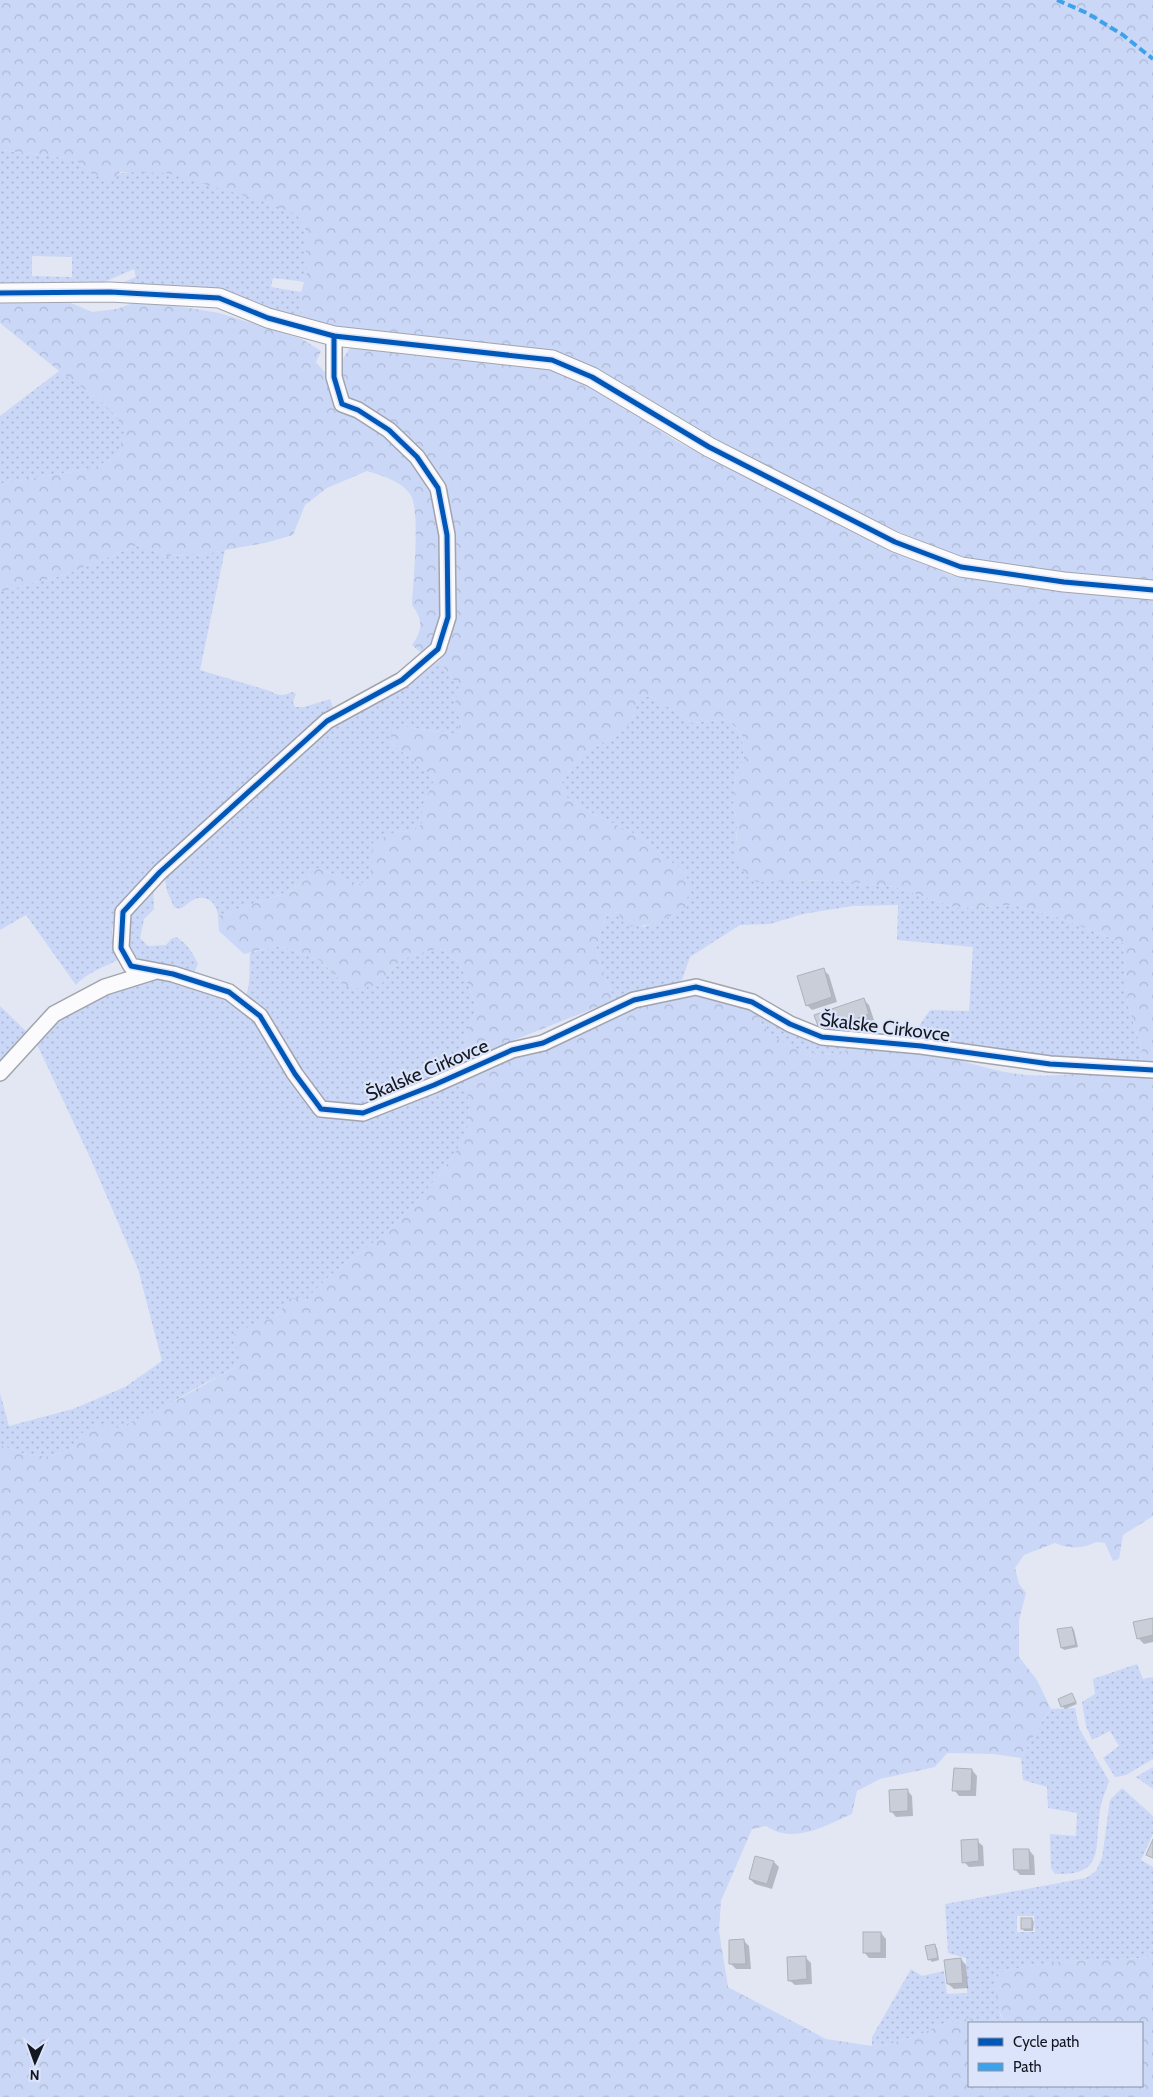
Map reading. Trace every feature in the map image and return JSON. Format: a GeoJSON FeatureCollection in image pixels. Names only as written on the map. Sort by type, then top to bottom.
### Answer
{"type":"FeatureCollection","features":[{"type":"Feature","properties":{"kind":"street"},"geometry":{"type":"LineString","coordinates":[[0,293],[110,292],[219,298],[268,318],[334,336],[552,360],[592,377],[709,447],[895,542],[960,567],[1064,582],[1153,590]]}},
{"type":"Feature","properties":{"kind":"street","name":"Škalske Cirkovce"},"geometry":{"type":"LineString","coordinates":[[334,336],[334,377],[342,404],[358,410],[389,430],[416,457],[438,488],[446,535],[448,617],[438,649],[402,680],[327,721],[160,872],[123,912],[122,948],[131,966],[173,974],[229,992],[260,1016],[295,1074],[321,1109],[363,1113],[434,1085],[512,1050],[543,1043],[634,1000],[696,987],[752,1002],[790,1024],[822,1037],[921,1046],[1050,1064],[1153,1070]]}},
{"type":"Feature","properties":{"kind":"street"},"geometry":{"type":"LineString","coordinates":[[0,1073],[54,1014],[105,987],[156,971]]}},
{"type":"Feature","properties":{"kind":"green space"},"geometry":{"type":"Polygon","coordinates":[[[0,0],[1153,0],[1153,582],[1068,575],[954,555],[831,503],[719,447],[603,375],[303,323],[301,292],[307,273],[305,229],[297,215],[269,203],[167,173],[120,172],[110,182],[73,159],[0,150],[0,0]]]}},
{"type":"Feature","properties":{"kind":"green space"},"geometry":{"type":"Polygon","coordinates":[[[0,150],[73,159],[100,177],[125,172],[151,171],[193,180],[257,199],[298,215],[302,220],[306,237],[306,282],[273,278],[271,287],[301,292],[303,323],[116,285],[136,277],[134,269],[100,284],[0,286],[0,150]],[[32,256],[32,276],[72,277],[72,257],[32,256]]]}},
{"type":"Feature","properties":{"kind":"green space"},"geometry":{"type":"Polygon","coordinates":[[[62,299],[92,312],[117,309],[141,300],[219,313],[302,339],[321,351],[316,362],[360,413],[403,446],[439,499],[442,626],[426,657],[412,645],[420,629],[420,620],[412,605],[416,530],[413,502],[410,494],[401,485],[367,471],[327,488],[305,505],[293,535],[265,543],[204,554],[167,556],[138,545],[67,574],[0,592],[0,484],[93,468],[118,456],[124,432],[117,417],[98,399],[59,371],[0,323],[0,302],[62,299]]]}},
{"type":"Feature","properties":{"kind":"green space"},"geometry":{"type":"Polygon","coordinates":[[[351,347],[554,369],[586,381],[676,441],[827,517],[950,575],[1153,595],[1153,1516],[1123,1535],[1119,1559],[1113,1561],[1105,1543],[1096,1542],[1076,1547],[1055,1543],[1024,1555],[1015,1568],[1019,1584],[1026,1593],[1019,1620],[1019,1657],[1037,1680],[1051,1709],[1021,1758],[994,1754],[947,1753],[935,1767],[880,1779],[857,1791],[852,1814],[820,1828],[798,1834],[787,1834],[766,1826],[752,1829],[721,1901],[719,1931],[728,1987],[826,2039],[880,2047],[921,2034],[942,2024],[971,2018],[976,2022],[968,2022],[968,2087],[1143,2087],[1143,2022],[1004,2022],[998,2006],[994,1975],[1049,1963],[1153,1956],[1153,2097],[0,2097],[0,1445],[22,1453],[49,1457],[73,1448],[80,1434],[100,1424],[115,1429],[132,1422],[164,1407],[242,1364],[233,1335],[254,1324],[275,1317],[288,1299],[296,1298],[306,1301],[333,1273],[393,1226],[441,1172],[461,1144],[468,1126],[469,1103],[463,1073],[657,997],[682,994],[714,994],[756,1010],[765,1028],[773,1035],[792,1046],[812,1053],[827,1054],[868,1046],[897,1047],[930,1053],[999,1071],[1041,1076],[1084,1073],[1141,1065],[1142,1051],[1128,1005],[1123,943],[1057,917],[1014,905],[957,908],[895,887],[833,880],[757,882],[747,877],[735,857],[738,821],[733,809],[736,774],[744,759],[742,735],[728,719],[693,723],[651,696],[637,699],[632,719],[625,730],[582,754],[562,781],[564,795],[578,806],[639,836],[686,874],[690,887],[685,908],[650,924],[625,926],[618,912],[606,915],[596,948],[606,981],[615,1000],[469,1058],[464,1040],[477,1008],[460,963],[439,948],[406,958],[394,967],[382,983],[361,989],[346,986],[321,961],[287,948],[275,946],[244,954],[219,931],[218,916],[293,890],[317,868],[359,884],[370,880],[373,842],[395,832],[411,831],[422,824],[422,807],[435,778],[390,742],[392,730],[406,727],[455,734],[461,722],[455,704],[459,687],[439,661],[449,646],[455,595],[446,491],[430,462],[408,441],[343,398],[340,371],[346,353],[351,347]]]}},
{"type":"Feature","properties":{"kind":"green space"},"geometry":{"type":"Polygon","coordinates":[[[59,371],[98,399],[116,416],[122,425],[124,433],[118,456],[93,468],[0,484],[0,416],[59,371]]]}},
{"type":"Feature","properties":{"kind":"green space"},"geometry":{"type":"Polygon","coordinates":[[[138,545],[167,556],[204,554],[225,550],[200,670],[279,695],[292,692],[296,694],[293,702],[295,707],[304,707],[330,699],[334,711],[190,837],[125,898],[115,912],[112,933],[118,960],[90,974],[76,985],[26,915],[0,930],[0,592],[67,574],[138,545]]]}},
{"type":"Feature","properties":{"kind":"green space"},"geometry":{"type":"Polygon","coordinates":[[[439,661],[459,687],[456,704],[461,722],[456,734],[406,727],[390,742],[435,778],[422,807],[422,824],[411,831],[395,832],[372,864],[370,880],[359,884],[317,868],[293,890],[218,916],[214,904],[204,898],[195,899],[180,909],[174,907],[167,891],[164,874],[323,732],[360,705],[423,673],[439,661]]]}},
{"type":"Feature","properties":{"kind":"green space"},"geometry":{"type":"Polygon","coordinates":[[[651,696],[693,723],[728,719],[742,735],[744,759],[736,774],[733,809],[738,821],[736,840],[790,881],[833,880],[895,887],[957,908],[1014,905],[1057,917],[1123,943],[1128,1005],[1142,1051],[1141,1065],[1059,1064],[911,1038],[930,1010],[969,1011],[973,947],[897,940],[898,905],[852,906],[803,914],[770,924],[740,925],[690,957],[681,983],[671,983],[615,1000],[606,981],[596,948],[606,915],[618,912],[643,927],[664,919],[685,908],[686,874],[639,836],[578,806],[564,795],[562,781],[582,754],[625,730],[632,719],[637,698],[651,696]]]}},
{"type":"Feature","properties":{"kind":"green space"},"geometry":{"type":"Polygon","coordinates":[[[153,884],[154,909],[144,919],[140,938],[148,946],[166,945],[171,939],[176,937],[180,939],[198,964],[193,975],[147,962],[135,956],[125,937],[125,920],[153,884]]]}},
{"type":"Feature","properties":{"kind":"green space"},"geometry":{"type":"Polygon","coordinates":[[[275,946],[287,948],[321,961],[346,986],[382,983],[399,962],[412,955],[439,948],[460,963],[477,1008],[464,1040],[469,1058],[387,1100],[358,1107],[346,1107],[321,1101],[245,997],[249,982],[250,953],[275,946]]]}},
{"type":"Feature","properties":{"kind":"green space"},"geometry":{"type":"Polygon","coordinates":[[[155,977],[224,996],[247,1010],[279,1053],[299,1092],[316,1111],[336,1116],[463,1073],[468,1096],[468,1126],[461,1144],[441,1172],[393,1226],[333,1273],[306,1301],[296,1298],[270,1321],[253,1324],[242,1364],[147,1417],[115,1429],[80,1434],[73,1448],[49,1457],[22,1453],[0,1445],[0,1393],[9,1426],[73,1409],[125,1387],[162,1361],[138,1269],[92,1162],[35,1040],[47,1028],[76,1006],[155,977]]]}},
{"type":"Feature","properties":{"kind":"green space"},"geometry":{"type":"Polygon","coordinates":[[[0,1006],[31,1036],[0,1066],[0,1006]]]}},
{"type":"Feature","properties":{"kind":"green space"},"geometry":{"type":"Polygon","coordinates":[[[756,1010],[864,1046],[827,1054],[801,1050],[772,1035],[759,1019],[756,1010]]]}},
{"type":"Feature","properties":{"kind":"green space"},"geometry":{"type":"Polygon","coordinates":[[[1137,1664],[1143,1679],[1153,1677],[1153,1759],[1126,1775],[1115,1777],[1103,1758],[1119,1746],[1110,1731],[1092,1740],[1086,1726],[1082,1702],[1095,1694],[1093,1679],[1137,1664]]]}},
{"type":"Feature","properties":{"kind":"green space"},"geometry":{"type":"Polygon","coordinates":[[[1075,1708],[1079,1728],[1109,1781],[1102,1800],[1097,1848],[1090,1865],[1083,1870],[1055,1874],[1051,1868],[1050,1834],[1076,1836],[1077,1813],[1048,1808],[1047,1787],[1023,1780],[1021,1758],[1051,1709],[1075,1708]]]}},
{"type":"Feature","properties":{"kind":"green space"},"geometry":{"type":"Polygon","coordinates":[[[1153,1767],[1153,1789],[1136,1777],[1153,1767]]]}},
{"type":"Feature","properties":{"kind":"green space"},"geometry":{"type":"Polygon","coordinates":[[[1122,1788],[1153,1816],[1153,1834],[1141,1860],[1153,1867],[1153,1956],[1049,1963],[994,1975],[1000,2015],[1004,2022],[976,2022],[971,2018],[942,2024],[921,2034],[880,2047],[872,2046],[872,2037],[911,1969],[922,1976],[944,1971],[947,1994],[967,1993],[966,1958],[948,1953],[945,1904],[1086,1878],[1096,1871],[1102,1858],[1110,1800],[1122,1788]],[[1017,1916],[1017,1932],[1035,1932],[1034,1916],[1017,1916]]]}},
{"type":"Feature","properties":{"kind":"building"},"geometry":{"type":"Polygon","coordinates":[[[824,968],[832,997],[806,1006],[797,976],[824,968]]]}},
{"type":"Feature","properties":{"kind":"building"},"geometry":{"type":"Polygon","coordinates":[[[864,998],[869,1014],[836,1026],[834,1021],[818,1026],[814,1015],[864,998]]]}},
{"type":"Feature","properties":{"kind":"building"},"geometry":{"type":"Polygon","coordinates":[[[1153,1618],[1153,1635],[1137,1639],[1133,1622],[1153,1618]]]}},
{"type":"Feature","properties":{"kind":"building"},"geometry":{"type":"Polygon","coordinates":[[[1072,1627],[1076,1645],[1061,1648],[1057,1629],[1072,1627]]]}},
{"type":"Feature","properties":{"kind":"building"},"geometry":{"type":"Polygon","coordinates":[[[1072,1693],[1076,1702],[1061,1707],[1058,1699],[1072,1693]]]}},
{"type":"Feature","properties":{"kind":"building"},"geometry":{"type":"Polygon","coordinates":[[[954,1768],[972,1769],[971,1791],[952,1791],[954,1768]]]}},
{"type":"Feature","properties":{"kind":"building"},"geometry":{"type":"Polygon","coordinates":[[[908,1789],[908,1811],[890,1812],[889,1790],[908,1789]]]}},
{"type":"Feature","properties":{"kind":"building"},"geometry":{"type":"Polygon","coordinates":[[[978,1839],[979,1861],[962,1863],[961,1840],[978,1839]]]}},
{"type":"Feature","properties":{"kind":"building"},"geometry":{"type":"Polygon","coordinates":[[[1153,1839],[1153,1858],[1146,1855],[1153,1839]]]}},
{"type":"Feature","properties":{"kind":"building"},"geometry":{"type":"Polygon","coordinates":[[[1013,1849],[1029,1849],[1030,1870],[1014,1870],[1013,1849]]]}},
{"type":"Feature","properties":{"kind":"building"},"geometry":{"type":"Polygon","coordinates":[[[755,1856],[774,1861],[767,1884],[749,1879],[755,1856]]]}},
{"type":"Feature","properties":{"kind":"building"},"geometry":{"type":"Polygon","coordinates":[[[1021,1918],[1032,1918],[1032,1929],[1021,1929],[1021,1918]]]}},
{"type":"Feature","properties":{"kind":"building"},"geometry":{"type":"Polygon","coordinates":[[[863,1932],[881,1932],[881,1953],[863,1953],[863,1932]]]}},
{"type":"Feature","properties":{"kind":"building"},"geometry":{"type":"Polygon","coordinates":[[[744,1939],[746,1964],[729,1964],[729,1940],[744,1939]]]}},
{"type":"Feature","properties":{"kind":"building"},"geometry":{"type":"Polygon","coordinates":[[[935,1944],[938,1958],[928,1960],[925,1946],[935,1944]]]}},
{"type":"Feature","properties":{"kind":"building"},"geometry":{"type":"Polygon","coordinates":[[[806,1956],[807,1979],[788,1981],[787,1957],[806,1956]]]}},
{"type":"Feature","properties":{"kind":"building"},"geometry":{"type":"Polygon","coordinates":[[[961,1958],[963,1983],[947,1984],[944,1960],[961,1958]]]}},
{"type":"Feature","properties":{"kind":"marked path"},"geometry":{"type":"LineString","coordinates":[[1057,0],[1087,13],[1123,35],[1153,59]]}},
{"type":"Feature","properties":{"kind":"cycle path"},"geometry":{"type":"LineString","coordinates":[[0,293],[110,292],[219,298],[268,318],[334,336],[552,360],[592,377],[709,447],[895,542],[961,567],[1064,582],[1153,590]]}},
{"type":"Feature","properties":{"kind":"cycle path"},"geometry":{"type":"LineString","coordinates":[[334,336],[334,377],[342,404],[358,410],[389,430],[417,457],[438,488],[447,535],[448,617],[438,649],[402,680],[327,721],[160,872],[123,912],[121,948],[131,966],[173,974],[229,992],[260,1016],[295,1074],[321,1109],[363,1113],[434,1085],[512,1050],[543,1043],[634,1000],[696,987],[752,1002],[790,1024],[822,1037],[921,1046],[1050,1064],[1153,1070]]}}]}
